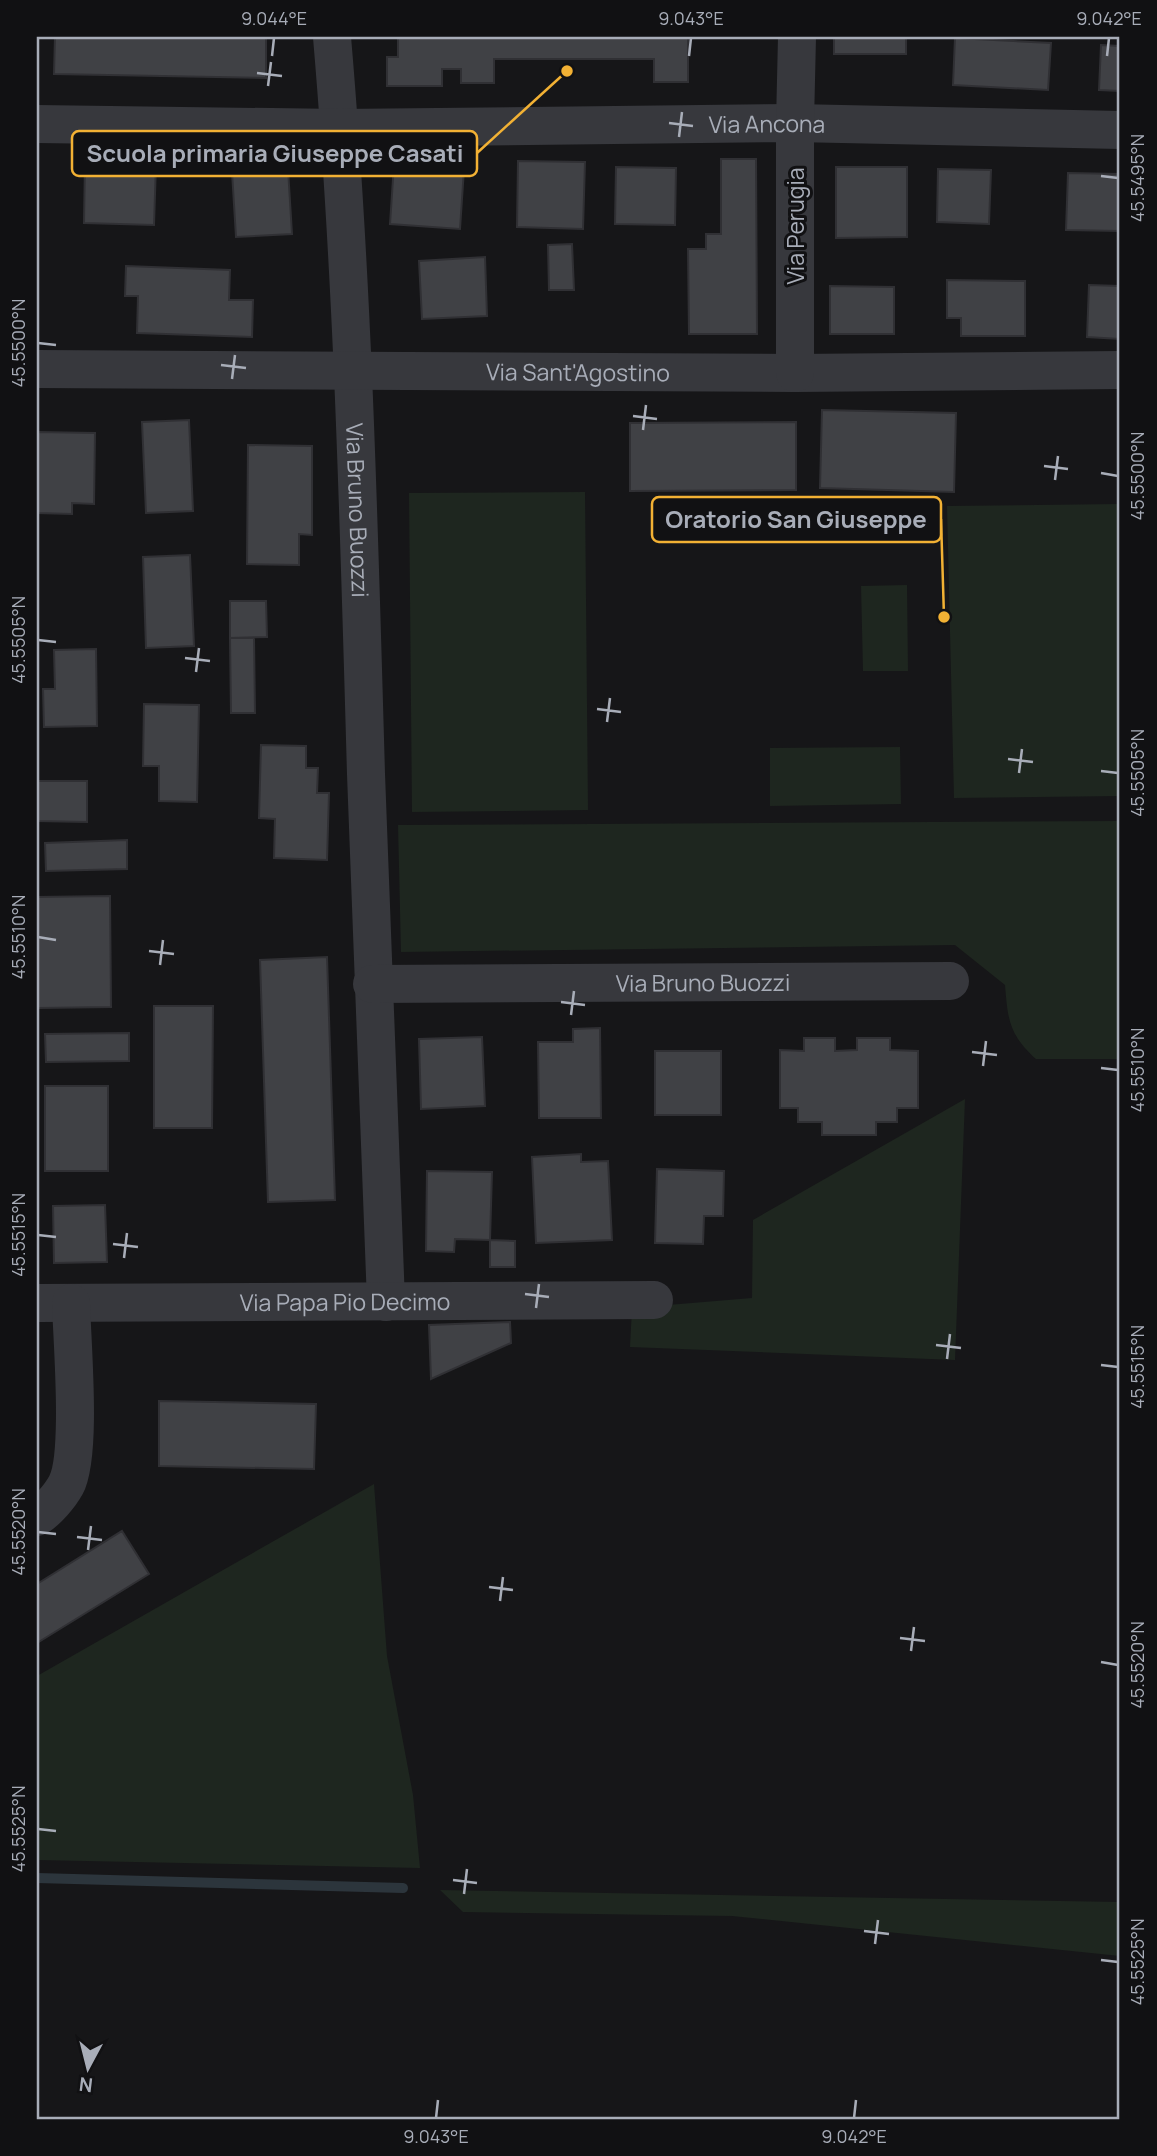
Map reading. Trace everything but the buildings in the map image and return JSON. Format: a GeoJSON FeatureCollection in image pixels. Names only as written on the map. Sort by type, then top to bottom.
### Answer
{"type":"FeatureCollection","features":[{"type":"Feature","properties":{"kind":"street","name":"Via Bruno Buozzi"},"geometry":{"type":"LineString","coordinates":[[332,37],[355,372],[372,984],[386,1302]]}},
{"type":"Feature","properties":{"kind":"street","name":"Via Perugia"},"geometry":{"type":"LineString","coordinates":[[795,373],[797,37]]}},
{"type":"Feature","properties":{"kind":"street","name":"Via Ancona"},"geometry":{"type":"LineString","coordinates":[[37,124],[340,128],[795,123],[1120,130]]}},
{"type":"Feature","properties":{"kind":"street","name":"Via Sant'Agostino"},"geometry":{"type":"LineString","coordinates":[[37,369],[795,373],[1120,370]]}},
{"type":"Feature","properties":{"kind":"street","name":"Via Bruno Buozzi"},"geometry":{"type":"LineString","coordinates":[[372,984],[950,981]]}},
{"type":"Feature","properties":{"kind":"street","name":"Via Papa Pio Decimo"},"geometry":{"type":"LineString","coordinates":[[54,1303],[654,1300]]}},
{"type":"Feature","properties":{"kind":"street"},"geometry":{"type":"LineString","coordinates":[[37,1517],[66,1485],[72,1463],[74,1438],[54,1303]]}},
{"type":"Feature","properties":{"kind":"shaded area"},"geometry":{"type":"Polygon","coordinates":[[[585,492],[588,810],[412,812],[409,493],[585,492]]]}},
{"type":"Feature","properties":{"kind":"shaded area"},"geometry":{"type":"Polygon","coordinates":[[[1120,504],[1120,796],[954,798],[947,506],[1120,504]]]}},
{"type":"Feature","properties":{"kind":"shaded area"},"geometry":{"type":"Polygon","coordinates":[[[907,585],[908,671],[863,671],[861,586],[907,585]]]}},
{"type":"Feature","properties":{"kind":"shaded area"},"geometry":{"type":"Polygon","coordinates":[[[900,747],[901,804],[770,806],[770,748],[900,747]]]}},
{"type":"Feature","properties":{"kind":"shaded area"},"geometry":{"type":"Polygon","coordinates":[[[1120,821],[1120,1059],[1036,1059],[1015,1034],[1007,1008],[1005,985],[955,945],[401,952],[398,825],[1120,821]]]}},
{"type":"Feature","properties":{"kind":"shaded area"},"geometry":{"type":"Polygon","coordinates":[[[965,1099],[955,1360],[630,1347],[632,1308],[752,1298],[753,1220],[965,1099]]]}},
{"type":"Feature","properties":{"kind":"shaded area"},"geometry":{"type":"Polygon","coordinates":[[[374,1484],[387,1656],[413,1795],[420,1868],[37,1860],[37,1676],[374,1484]]]}},
{"type":"Feature","properties":{"kind":"shaded area"},"geometry":{"type":"Polygon","coordinates":[[[440,1890],[1120,1902],[1120,1956],[732,1916],[463,1912],[440,1890]]]}},
{"type":"Feature","properties":{"kind":"waterway"},"geometry":{"type":"LineString","coordinates":[[37,1878],[403,1888]]}},
{"type":"Feature","properties":{"kind":"place","name":"Scuola primaria Giuseppe Casati"},"geometry":{"type":"Point","coordinates":[567,71]}},
{"type":"Feature","properties":{"kind":"place","name":"Oratorio San Giuseppe"},"geometry":{"type":"Point","coordinates":[944,617]}}]}
